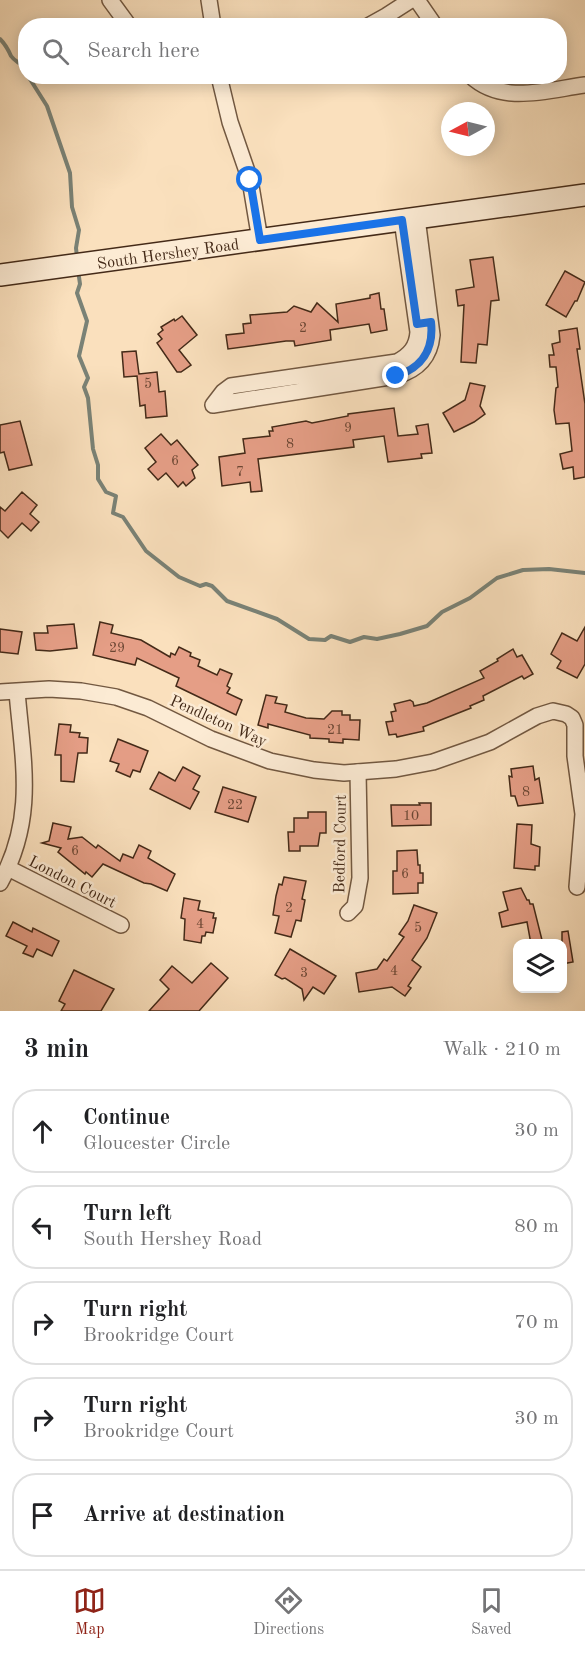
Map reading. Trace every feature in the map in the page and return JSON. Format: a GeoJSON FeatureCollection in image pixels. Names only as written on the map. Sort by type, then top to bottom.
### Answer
{"type":"FeatureCollection","features":[{"type":"Feature","properties":{"kind":"main road","name":"South Hershey Road"},"geometry":{"type":"LineString","coordinates":[[0,275],[585,195]]}},
{"type":"Feature","properties":{"kind":"street"},"geometry":{"type":"LineString","coordinates":[[110,0],[123,18]]}},
{"type":"Feature","properties":{"kind":"street"},"geometry":{"type":"LineString","coordinates":[[209,0],[212,18]]}},
{"type":"Feature","properties":{"kind":"street"},"geometry":{"type":"LineString","coordinates":[[382,18],[411,0]]}},
{"type":"Feature","properties":{"kind":"street"},"geometry":{"type":"LineString","coordinates":[[417,0],[429,18]]}},
{"type":"Feature","properties":{"kind":"street"},"geometry":{"type":"LineString","coordinates":[[221,84],[230,122],[250,180],[260,240]]}},
{"type":"Feature","properties":{"kind":"street"},"geometry":{"type":"LineString","coordinates":[[483,84],[492,90],[507,94],[585,85]]}},
{"type":"Feature","properties":{"kind":"street"},"geometry":{"type":"LineString","coordinates":[[294,384],[378,372],[411,353],[424,323],[410,219]]}},
{"type":"Feature","properties":{"kind":"street","name":"Pendleton Way"},"geometry":{"type":"LineString","coordinates":[[0,692],[49,689],[81,691],[116,697],[148,708],[211,739],[270,761],[314,770],[358,772],[396,769],[443,759],[490,742],[537,716],[553,711],[559,712],[572,718],[576,730],[575,756],[583,821],[577,887]]}},
{"type":"Feature","properties":{"kind":"street"},"geometry":{"type":"LineString","coordinates":[[0,882],[15,853],[25,810],[16,692]]}},
{"type":"Feature","properties":{"kind":"street","name":"Bedford Court"},"geometry":{"type":"LineString","coordinates":[[348,913],[355,906],[360,878],[358,772]]}},
{"type":"Feature","properties":{"kind":"street","name":"London Court"},"geometry":{"type":"LineString","coordinates":[[8,868],[121,925]]}},
{"type":"Feature","properties":{"kind":"building"},"geometry":{"type":"Polygon","coordinates":[[[493,257],[499,300],[491,301],[487,345],[478,344],[476,363],[461,362],[464,305],[458,306],[456,290],[474,287],[470,260],[493,257]]]}},
{"type":"Feature","properties":{"kind":"building"},"geometry":{"type":"Polygon","coordinates":[[[565,271],[585,282],[577,301],[566,317],[546,305],[565,271]]]}},
{"type":"Feature","properties":{"kind":"building"},"geometry":{"type":"Polygon","coordinates":[[[379,293],[387,330],[371,333],[369,324],[330,330],[331,340],[295,346],[294,341],[286,341],[228,349],[226,335],[244,333],[243,324],[251,323],[250,315],[287,312],[294,306],[311,312],[317,303],[338,322],[336,304],[370,298],[370,295],[379,293]]]}},
{"type":"Feature","properties":{"kind":"building"},"geometry":{"type":"Polygon","coordinates":[[[182,316],[197,335],[179,350],[191,365],[177,372],[157,343],[162,339],[158,334],[163,330],[161,327],[182,316]]]}},
{"type":"Feature","properties":{"kind":"building"},"geometry":{"type":"Polygon","coordinates":[[[577,328],[580,349],[577,349],[585,404],[585,477],[574,479],[573,467],[563,469],[560,454],[572,451],[569,423],[556,424],[554,410],[558,387],[556,367],[550,367],[549,355],[554,355],[552,344],[560,342],[559,331],[577,328]]]}},
{"type":"Feature","properties":{"kind":"building"},"geometry":{"type":"Polygon","coordinates":[[[136,351],[139,374],[157,372],[159,392],[165,391],[167,416],[146,418],[145,405],[140,406],[137,376],[124,377],[122,352],[136,351]]]}},
{"type":"Feature","properties":{"kind":"building"},"geometry":{"type":"Polygon","coordinates":[[[470,383],[485,386],[480,406],[485,414],[454,432],[443,413],[465,400],[470,383]]]}},
{"type":"Feature","properties":{"kind":"building"},"geometry":{"type":"Polygon","coordinates":[[[394,408],[398,436],[418,434],[416,426],[428,424],[432,453],[421,454],[422,458],[388,462],[384,436],[353,440],[354,447],[258,459],[262,491],[251,492],[250,482],[222,486],[219,457],[245,453],[243,439],[270,436],[269,431],[273,431],[272,427],[306,421],[312,423],[348,416],[348,414],[394,408]]]}},
{"type":"Feature","properties":{"kind":"building"},"geometry":{"type":"Polygon","coordinates":[[[20,421],[32,465],[9,470],[4,452],[0,453],[0,425],[20,421]]]}},
{"type":"Feature","properties":{"kind":"building"},"geometry":{"type":"Polygon","coordinates":[[[161,434],[171,445],[177,440],[198,465],[192,470],[195,478],[186,486],[183,482],[178,487],[166,473],[158,480],[148,469],[156,462],[145,448],[161,434]]]}},
{"type":"Feature","properties":{"kind":"building"},"geometry":{"type":"Polygon","coordinates":[[[22,492],[37,505],[30,514],[39,522],[31,531],[22,523],[8,538],[0,530],[0,507],[5,511],[22,492]]]}},
{"type":"Feature","properties":{"kind":"building"},"geometry":{"type":"Polygon","coordinates":[[[100,622],[113,625],[111,633],[141,640],[170,657],[171,653],[175,655],[179,647],[191,653],[190,656],[200,660],[198,666],[217,675],[220,669],[232,674],[227,693],[242,700],[236,715],[176,686],[179,678],[137,658],[135,665],[93,655],[100,622]]]}},
{"type":"Feature","properties":{"kind":"building"},"geometry":{"type":"Polygon","coordinates":[[[74,624],[77,648],[36,650],[34,633],[48,633],[47,626],[74,624]]]}},
{"type":"Feature","properties":{"kind":"building"},"geometry":{"type":"Polygon","coordinates":[[[585,627],[585,664],[577,678],[557,668],[561,661],[551,654],[562,633],[577,641],[585,627]]]}},
{"type":"Feature","properties":{"kind":"building"},"geometry":{"type":"Polygon","coordinates":[[[0,629],[22,632],[18,654],[0,652],[0,629]]]}},
{"type":"Feature","properties":{"kind":"building"},"geometry":{"type":"Polygon","coordinates":[[[513,649],[517,657],[522,655],[533,674],[524,679],[522,676],[483,696],[484,700],[470,706],[471,708],[423,727],[424,731],[397,737],[396,734],[389,735],[386,722],[393,721],[391,712],[396,711],[394,704],[410,700],[414,706],[427,703],[484,678],[480,671],[513,649]]]}},
{"type":"Feature","properties":{"kind":"building"},"geometry":{"type":"Polygon","coordinates":[[[266,695],[277,697],[275,703],[287,705],[285,712],[306,718],[324,719],[332,711],[342,711],[342,715],[350,715],[350,720],[360,720],[359,740],[343,739],[343,743],[329,742],[329,739],[310,738],[310,735],[268,724],[268,728],[258,725],[266,695]]]}},
{"type":"Feature","properties":{"kind":"building"},"geometry":{"type":"Polygon","coordinates":[[[59,724],[71,725],[70,732],[80,733],[79,737],[88,738],[87,753],[78,753],[74,782],[61,781],[61,755],[55,755],[59,724]]]}},
{"type":"Feature","properties":{"kind":"building"},"geometry":{"type":"Polygon","coordinates":[[[118,739],[148,751],[140,772],[133,770],[130,777],[116,771],[119,764],[110,761],[118,739]]]}},
{"type":"Feature","properties":{"kind":"building"},"geometry":{"type":"Polygon","coordinates":[[[533,766],[535,780],[539,778],[543,803],[518,806],[515,796],[511,796],[509,776],[512,777],[511,769],[533,766]]]}},
{"type":"Feature","properties":{"kind":"building"},"geometry":{"type":"Polygon","coordinates":[[[183,767],[200,776],[193,789],[199,792],[190,809],[150,789],[159,772],[175,781],[183,767]]]}},
{"type":"Feature","properties":{"kind":"building"},"geometry":{"type":"Polygon","coordinates":[[[223,787],[256,797],[248,822],[215,812],[223,787]]]}},
{"type":"Feature","properties":{"kind":"building"},"geometry":{"type":"Polygon","coordinates":[[[419,803],[431,803],[431,825],[392,826],[391,805],[420,805],[419,803]]]}},
{"type":"Feature","properties":{"kind":"building"},"geometry":{"type":"Polygon","coordinates":[[[308,812],[326,812],[326,833],[320,833],[318,846],[300,846],[300,851],[289,851],[288,832],[294,832],[294,818],[308,818],[308,812]]]}},
{"type":"Feature","properties":{"kind":"building"},"geometry":{"type":"Polygon","coordinates":[[[53,823],[71,827],[68,839],[82,837],[96,848],[98,845],[120,861],[123,854],[133,858],[139,845],[151,851],[148,858],[175,874],[167,891],[103,864],[92,877],[86,872],[85,874],[58,852],[61,848],[42,843],[49,841],[53,823]]]}},
{"type":"Feature","properties":{"kind":"building"},"geometry":{"type":"Polygon","coordinates":[[[517,824],[532,825],[531,844],[540,847],[539,866],[535,866],[535,870],[514,868],[517,824]]]}},
{"type":"Feature","properties":{"kind":"building"},"geometry":{"type":"Polygon","coordinates":[[[417,850],[420,873],[423,873],[423,883],[418,883],[418,893],[393,894],[393,871],[397,871],[397,851],[417,850]]]}},
{"type":"Feature","properties":{"kind":"building"},"geometry":{"type":"Polygon","coordinates":[[[284,877],[306,881],[301,921],[296,920],[291,937],[275,933],[279,916],[273,915],[276,896],[279,884],[282,885],[284,877]]]}},
{"type":"Feature","properties":{"kind":"building"},"geometry":{"type":"Polygon","coordinates":[[[521,888],[530,904],[533,904],[542,939],[530,939],[527,922],[502,927],[499,913],[508,910],[503,892],[521,888]]]}},
{"type":"Feature","properties":{"kind":"building"},"geometry":{"type":"Polygon","coordinates":[[[184,898],[200,901],[198,910],[214,913],[213,918],[216,918],[213,933],[206,932],[205,936],[202,936],[201,943],[184,940],[185,919],[181,918],[184,898]]]}},
{"type":"Feature","properties":{"kind":"building"},"geometry":{"type":"Polygon","coordinates":[[[414,905],[437,913],[427,938],[412,960],[421,967],[408,986],[411,988],[405,996],[392,987],[359,992],[356,973],[377,969],[384,959],[387,961],[404,937],[399,934],[408,921],[414,905]]]}},
{"type":"Feature","properties":{"kind":"building"},"geometry":{"type":"Polygon","coordinates":[[[13,922],[32,932],[33,928],[59,941],[52,956],[37,949],[33,957],[23,953],[27,946],[6,936],[13,922]]]}},
{"type":"Feature","properties":{"kind":"building"},"geometry":{"type":"Polygon","coordinates":[[[568,931],[573,962],[567,963],[567,939],[562,939],[562,932],[568,931]]]}},
{"type":"Feature","properties":{"kind":"building"},"geometry":{"type":"Polygon","coordinates":[[[290,949],[336,976],[324,994],[313,987],[304,1000],[302,989],[285,978],[282,979],[275,975],[290,949]]]}},
{"type":"Feature","properties":{"kind":"building"},"geometry":{"type":"Polygon","coordinates":[[[211,963],[228,978],[199,1011],[149,1011],[169,989],[160,980],[172,966],[192,983],[211,963]]]}},
{"type":"Feature","properties":{"kind":"building"},"geometry":{"type":"Polygon","coordinates":[[[74,970],[114,989],[101,1011],[61,1011],[65,1004],[59,1001],[74,970]]]}},
{"type":"Feature","properties":{"kind":"waterway"},"geometry":{"type":"LineString","coordinates":[[0,39],[18,62]]}},
{"type":"Feature","properties":{"kind":"waterway"},"geometry":{"type":"LineString","coordinates":[[33,84],[47,106],[70,173],[72,207],[79,230],[77,257]]}},
{"type":"Feature","properties":{"kind":"waterway"},"geometry":{"type":"LineString","coordinates":[[78,270],[80,284],[77,293],[87,321],[79,356],[88,378],[84,387],[88,398],[98,479],[106,492],[116,496],[113,513],[123,517],[146,551],[179,577],[200,586],[206,584],[212,586],[227,601],[277,619],[309,639],[325,640],[331,636],[350,642],[364,637],[377,639],[427,626],[442,612],[470,598],[497,578],[523,570],[549,569],[585,573]]}},
{"type":"Feature","properties":{"kind":"route"},"geometry":{"type":"LineString","coordinates":[[250,180],[260,240],[402,220],[417,324],[431,322],[432,341],[419,365],[396,376]]}}]}
